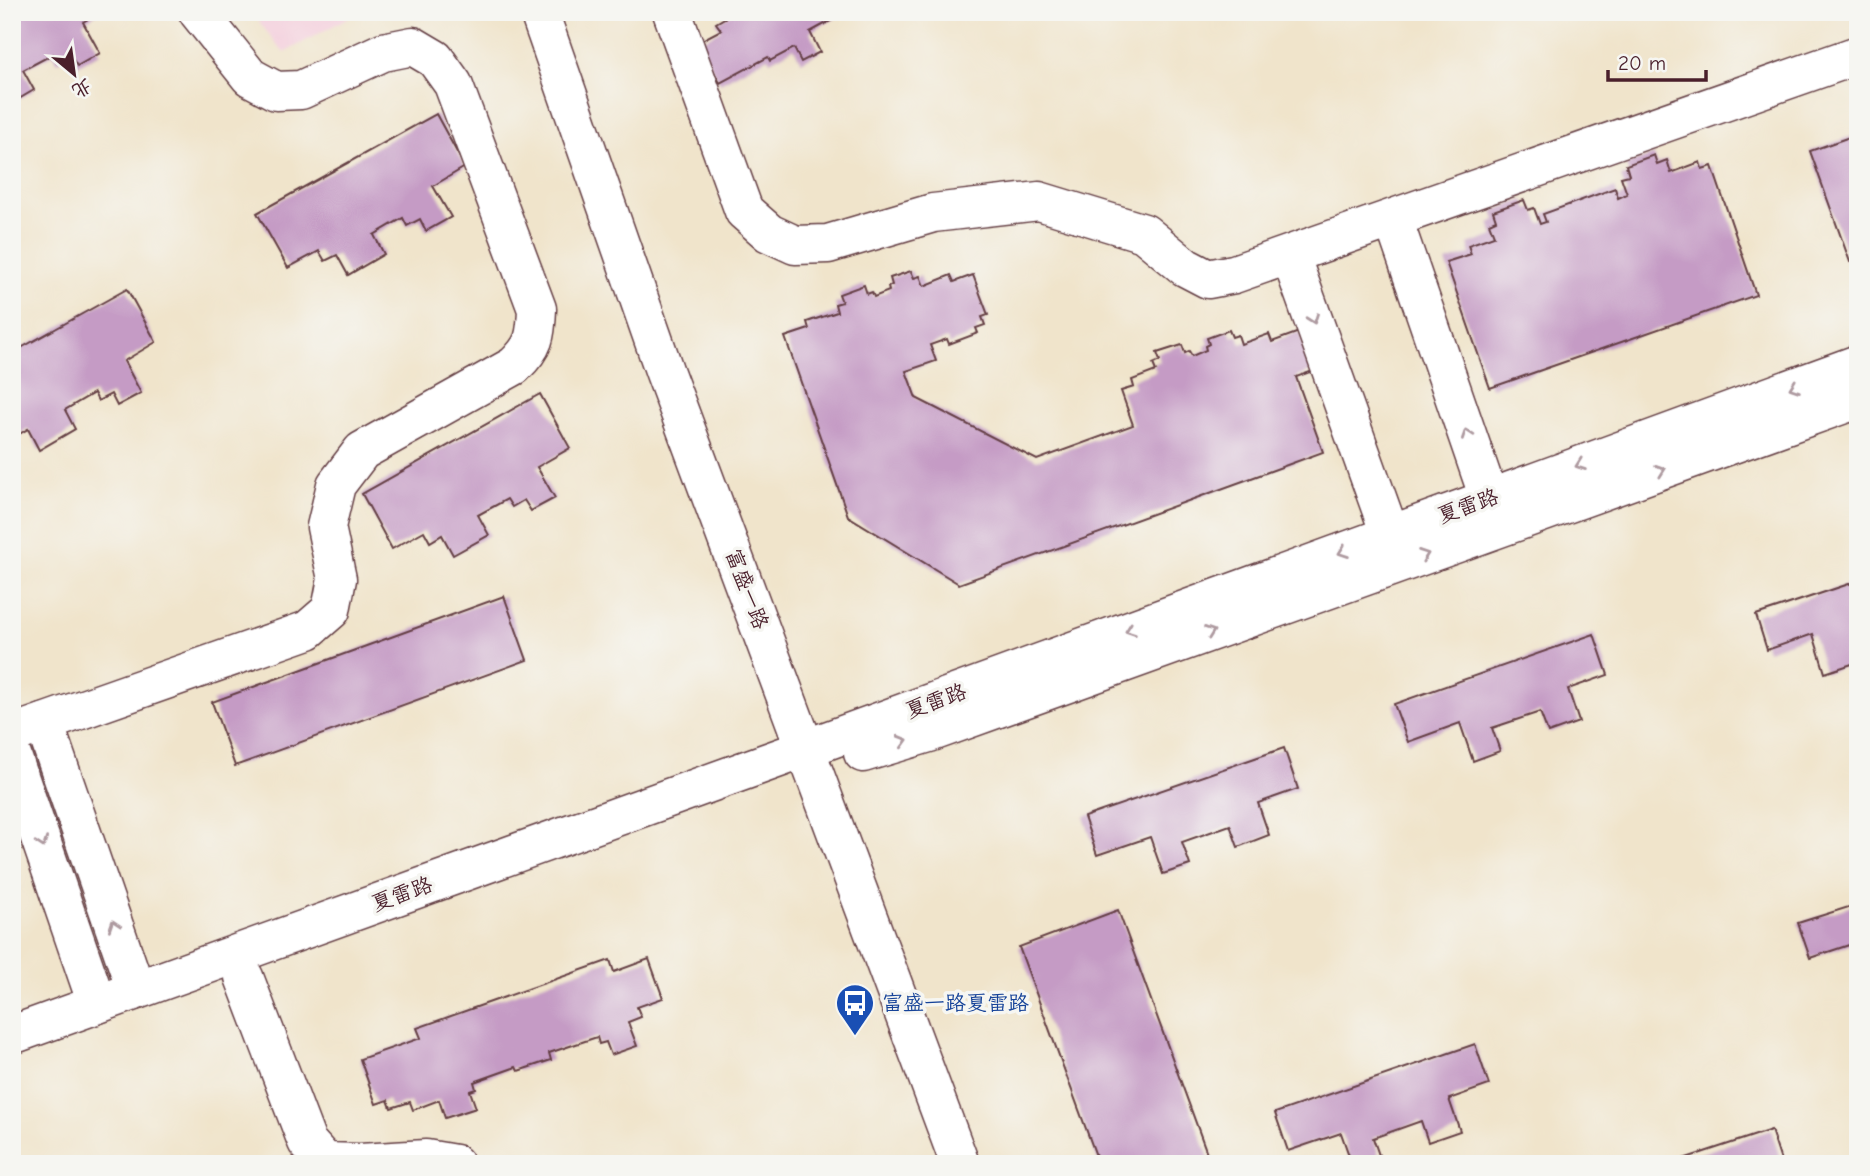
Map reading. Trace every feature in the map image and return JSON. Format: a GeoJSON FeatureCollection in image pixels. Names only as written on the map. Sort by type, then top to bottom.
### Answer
{"type":"FeatureCollection","features":[{"type":"Feature","properties":{"kind":"street"},"geometry":{"type":"LineString","coordinates":[[136,990],[28,728],[308,630],[331,610],[337,579],[326,527],[336,485],[362,451],[514,366],[529,352],[536,334],[537,309],[453,84],[435,60],[414,46],[383,52],[301,90],[276,91],[250,77],[198,12]]}},
{"type":"Feature","properties":{"kind":"street","name":"富盛一路"},"geometry":{"type":"LineString","coordinates":[[539,12],[665,373],[960,1164]]}},
{"type":"Feature","properties":{"kind":"street"},"geometry":{"type":"LineString","coordinates":[[672,12],[744,211],[769,233],[794,245],[828,244],[933,213],[1039,201],[1144,233],[1185,267],[1208,279],[1234,274],[1290,255],[1858,55]]}},
{"type":"Feature","properties":{"kind":"street"},"geometry":{"type":"LineString","coordinates":[[1393,219],[1489,498]]}},
{"type":"Feature","properties":{"kind":"street"},"geometry":{"type":"LineString","coordinates":[[1290,255],[1390,534]]}},
{"type":"Feature","properties":{"kind":"street","name":"夏雷路"},"geometry":{"type":"LineString","coordinates":[[12,1062],[244,977],[1390,534],[1858,363]]}},
{"type":"Feature","properties":{"kind":"street","name":"夏雷路"},"geometry":{"type":"LineString","coordinates":[[12,1035],[810,758],[929,733],[1858,399]]}},
{"type":"Feature","properties":{"kind":"street"},"geometry":{"type":"LineString","coordinates":[[12,756],[97,1004]]}},
{"type":"Feature","properties":{"kind":"street"},"geometry":{"type":"LineString","coordinates":[[244,977],[307,1142],[325,1162],[426,1159],[455,1164]]}},
{"type":"Feature","properties":{"kind":"shaded area"},"geometry":{"type":"Polygon","coordinates":[[[251,12],[358,12],[284,53],[251,12]]]}},
{"type":"Feature","properties":{"kind":"building"},"geometry":{"type":"Polygon","coordinates":[[[12,12],[100,12],[83,22],[100,53],[77,66],[70,55],[57,62],[53,54],[23,70],[34,90],[12,103],[12,12]]]}},
{"type":"Feature","properties":{"kind":"building"},"geometry":{"type":"Polygon","coordinates":[[[735,12],[847,12],[810,32],[820,52],[801,62],[794,48],[770,61],[768,57],[720,83],[698,42],[721,30],[716,23],[735,12]]]}},
{"type":"Feature","properties":{"kind":"building"},"geometry":{"type":"Polygon","coordinates":[[[436,114],[465,167],[433,186],[451,217],[426,231],[420,219],[407,226],[403,218],[374,235],[384,254],[348,275],[337,255],[325,261],[319,251],[288,268],[257,213],[436,114]]]}},
{"type":"Feature","properties":{"kind":"building"},"geometry":{"type":"Polygon","coordinates":[[[1858,134],[1858,259],[1850,262],[1810,151],[1858,134]]]}},
{"type":"Feature","properties":{"kind":"building"},"geometry":{"type":"Polygon","coordinates":[[[1654,155],[1657,164],[1667,160],[1671,173],[1700,162],[1702,169],[1712,166],[1756,295],[1490,388],[1446,262],[1471,254],[1468,245],[1494,236],[1489,223],[1496,220],[1493,211],[1524,200],[1528,210],[1534,208],[1540,224],[1546,222],[1543,214],[1615,188],[1618,198],[1627,194],[1621,177],[1629,175],[1626,165],[1654,155]]]}},
{"type":"Feature","properties":{"kind":"building"},"geometry":{"type":"Polygon","coordinates":[[[911,271],[914,278],[920,276],[924,286],[951,275],[954,282],[973,275],[988,315],[982,317],[985,325],[976,328],[978,333],[949,344],[947,339],[930,345],[936,361],[906,371],[916,398],[1037,460],[1133,425],[1121,391],[1134,387],[1132,380],[1156,371],[1153,364],[1160,361],[1157,353],[1182,345],[1185,353],[1189,351],[1192,356],[1206,350],[1205,346],[1209,344],[1207,338],[1229,330],[1232,337],[1238,335],[1241,344],[1269,334],[1272,342],[1299,332],[1313,371],[1296,377],[1323,452],[959,584],[848,516],[785,337],[809,329],[807,322],[837,312],[835,304],[842,302],[839,294],[864,285],[867,294],[872,292],[874,297],[889,291],[888,287],[892,285],[890,278],[911,271]]]}},
{"type":"Feature","properties":{"kind":"building"},"geometry":{"type":"Polygon","coordinates":[[[127,289],[156,342],[124,361],[141,393],[117,406],[111,394],[98,401],[94,393],[65,410],[75,429],[39,450],[28,429],[16,436],[12,430],[12,353],[127,289]]]}},
{"type":"Feature","properties":{"kind":"building"},"geometry":{"type":"Polygon","coordinates":[[[540,394],[570,448],[537,467],[555,498],[531,511],[524,500],[512,507],[507,499],[478,515],[489,535],[453,555],[442,535],[430,542],[424,531],[392,549],[362,494],[540,394]]]}},
{"type":"Feature","properties":{"kind":"building"},"geometry":{"type":"Polygon","coordinates":[[[1858,581],[1858,662],[1825,673],[1813,634],[1767,650],[1756,615],[1858,581]]]}},
{"type":"Feature","properties":{"kind":"building"},"geometry":{"type":"Polygon","coordinates":[[[504,596],[527,660],[235,766],[212,702],[504,596]]]}},
{"type":"Feature","properties":{"kind":"building"},"geometry":{"type":"Polygon","coordinates":[[[1594,634],[1608,675],[1568,689],[1579,722],[1548,733],[1540,712],[1492,728],[1500,751],[1473,761],[1460,723],[1408,742],[1394,704],[1594,634]]]}},
{"type":"Feature","properties":{"kind":"building"},"geometry":{"type":"Polygon","coordinates":[[[1284,748],[1298,789],[1258,803],[1269,835],[1238,847],[1230,825],[1182,842],[1190,865],[1163,874],[1150,837],[1097,855],[1084,817],[1284,748]]]}},
{"type":"Feature","properties":{"kind":"building"},"geometry":{"type":"Polygon","coordinates":[[[1858,904],[1858,950],[1855,943],[1810,958],[1798,923],[1858,904]]]}},
{"type":"Feature","properties":{"kind":"building"},"geometry":{"type":"Polygon","coordinates":[[[1118,910],[1211,1164],[1099,1164],[1019,947],[1118,910]]]}},
{"type":"Feature","properties":{"kind":"building"},"geometry":{"type":"Polygon","coordinates":[[[649,959],[663,998],[637,1007],[641,1017],[628,1022],[637,1046],[611,1055],[606,1042],[599,1044],[597,1037],[549,1053],[551,1060],[518,1071],[516,1067],[474,1082],[476,1089],[470,1091],[476,1108],[445,1118],[439,1100],[413,1110],[410,1102],[391,1108],[388,1100],[376,1104],[360,1059],[421,1038],[417,1028],[610,960],[614,972],[649,959]]]}},
{"type":"Feature","properties":{"kind":"building"},"geometry":{"type":"Polygon","coordinates":[[[1475,1044],[1489,1085],[1449,1099],[1460,1131],[1428,1142],[1421,1121],[1373,1138],[1381,1161],[1372,1164],[1352,1164],[1341,1133],[1288,1151],[1275,1113],[1475,1044]]]}},
{"type":"Feature","properties":{"kind":"building"},"geometry":{"type":"Polygon","coordinates":[[[1771,1130],[1782,1164],[1671,1164],[1671,1163],[1771,1130]]]}},
{"type":"Feature","properties":{"kind":"place","name":"富盛一路夏雷路"},"geometry":{"type":"Point","coordinates":[855,1037]}}]}
